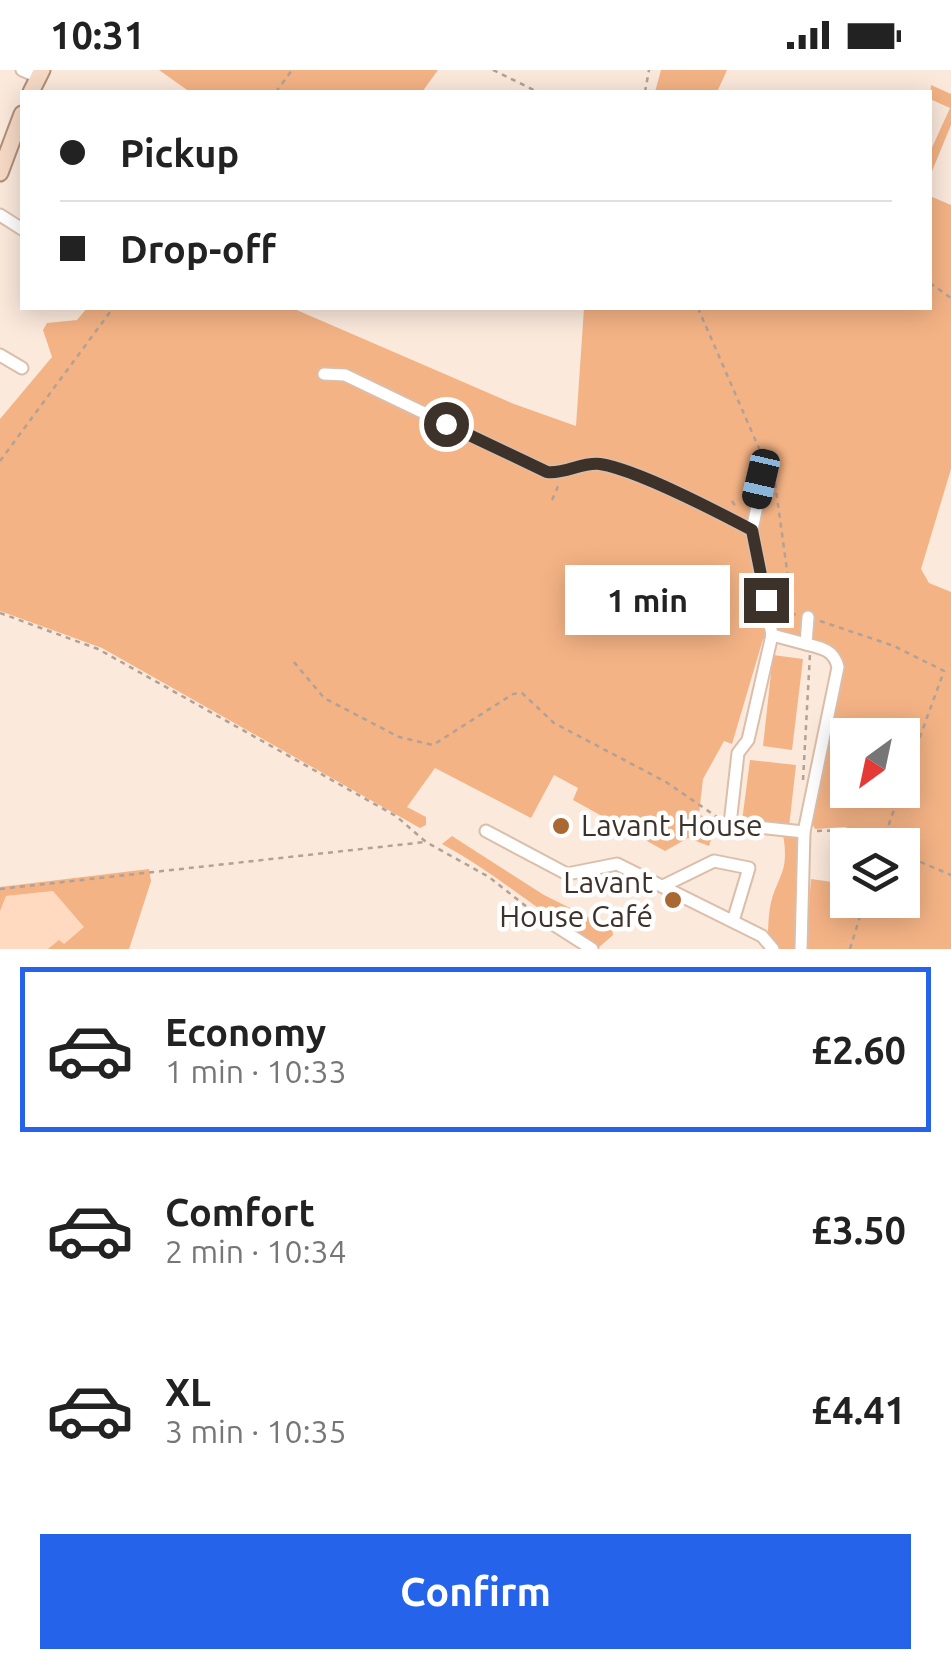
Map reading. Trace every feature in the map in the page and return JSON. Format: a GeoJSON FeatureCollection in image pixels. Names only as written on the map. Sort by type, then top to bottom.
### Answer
{"type":"FeatureCollection","features":[{"type":"Feature","properties":{"kind":"main road"},"geometry":{"type":"LineString","coordinates":[[0,174],[20,119]]}},
{"type":"Feature","properties":{"kind":"street"},"geometry":{"type":"LineString","coordinates":[[22,70],[40,73]]}},
{"type":"Feature","properties":{"kind":"street"},"geometry":{"type":"LineString","coordinates":[[0,355],[22,368]]}},
{"type":"Feature","properties":{"kind":"street"},"geometry":{"type":"LineString","coordinates":[[324,374],[345,375],[547,472],[564,474],[600,464],[704,505],[752,530]]}},
{"type":"Feature","properties":{"kind":"street"},"geometry":{"type":"LineString","coordinates":[[766,462],[752,530],[772,635],[748,740],[738,754],[730,824],[804,832]]}},
{"type":"Feature","properties":{"kind":"street"},"geometry":{"type":"LineString","coordinates":[[808,617],[809,644]]}},
{"type":"Feature","properties":{"kind":"street"},"geometry":{"type":"LineString","coordinates":[[772,635],[836,656],[838,667],[804,832],[801,949]]}},
{"type":"Feature","properties":{"kind":"street"},"geometry":{"type":"LineString","coordinates":[[486,832],[567,874],[617,864],[762,936],[773,949]]}},
{"type":"Feature","properties":{"kind":"street"},"geometry":{"type":"LineString","coordinates":[[662,886],[714,861],[750,868],[733,921]]}},
{"type":"Feature","properties":{"kind":"street"},"geometry":{"type":"LineString","coordinates":[[542,917],[592,949]]}},
{"type":"Feature","properties":{"kind":"path"},"geometry":{"type":"LineString","coordinates":[[493,70],[534,90]]}},
{"type":"Feature","properties":{"kind":"path"},"geometry":{"type":"LineString","coordinates":[[0,461],[113,310]]}},
{"type":"Feature","properties":{"kind":"path"},"geometry":{"type":"LineString","coordinates":[[552,500],[564,474]]}},
{"type":"Feature","properties":{"kind":"path"},"geometry":{"type":"LineString","coordinates":[[0,614],[98,649],[396,816],[426,842],[489,877],[542,917]]}},
{"type":"Feature","properties":{"kind":"path"},"geometry":{"type":"LineString","coordinates":[[808,617],[894,646],[944,671],[920,738]]}},
{"type":"Feature","properties":{"kind":"path"},"geometry":{"type":"LineString","coordinates":[[802,793],[809,644]]}},
{"type":"Feature","properties":{"kind":"path"},"geometry":{"type":"LineString","coordinates":[[294,662],[324,698],[399,737],[433,746],[513,694],[522,694],[554,723],[666,782],[706,814],[730,824]]}},
{"type":"Feature","properties":{"kind":"path"},"geometry":{"type":"LineString","coordinates":[[804,832],[830,831]]}},
{"type":"Feature","properties":{"kind":"path"},"geometry":{"type":"LineString","coordinates":[[0,889],[426,842]]}},
{"type":"Feature","properties":{"kind":"path"},"geometry":{"type":"LineString","coordinates":[[920,861],[951,874]]}},
{"type":"Feature","properties":{"kind":"path"},"geometry":{"type":"LineString","coordinates":[[850,949],[859,918]]}},
{"type":"Feature","properties":{"kind":"shaded area"},"geometry":{"type":"Polygon","coordinates":[[[159,70],[438,70],[423,90],[187,90],[159,70]]]}},
{"type":"Feature","properties":{"kind":"shaded area"},"geometry":{"type":"Polygon","coordinates":[[[661,70],[727,70],[718,90],[656,90],[661,70]]]}},
{"type":"Feature","properties":{"kind":"shaded area"},"geometry":{"type":"Polygon","coordinates":[[[931,85],[951,94],[951,125],[932,171],[932,148],[950,108],[932,100],[931,85]]]}},
{"type":"Feature","properties":{"kind":"shaded area"},"geometry":{"type":"Polygon","coordinates":[[[932,197],[951,205],[951,469],[921,569],[929,583],[951,592],[951,949],[806,949],[811,879],[830,882],[830,918],[920,918],[920,828],[815,829],[810,820],[830,724],[830,808],[920,808],[920,718],[831,718],[843,661],[763,639],[732,744],[724,741],[703,779],[699,814],[716,824],[709,846],[688,838],[665,851],[573,800],[578,788],[554,775],[531,818],[435,768],[407,807],[426,817],[426,825],[420,828],[102,648],[0,611],[0,419],[52,357],[43,330],[47,323],[77,320],[85,310],[297,310],[514,404],[576,426],[584,310],[932,310],[932,197]]]}},
{"type":"Feature","properties":{"kind":"shaded area"},"geometry":{"type":"Polygon","coordinates":[[[773,655],[803,659],[792,750],[763,746],[773,655]]]}},
{"type":"Feature","properties":{"kind":"shaded area"},"geometry":{"type":"Polygon","coordinates":[[[750,760],[796,765],[789,827],[742,821],[750,760]]]}},
{"type":"Feature","properties":{"kind":"shaded area"},"geometry":{"type":"Polygon","coordinates":[[[783,834],[800,836],[796,949],[767,949],[770,907],[784,866],[783,834]]]}},
{"type":"Feature","properties":{"kind":"shaded area"},"geometry":{"type":"Polygon","coordinates":[[[452,836],[544,895],[612,929],[613,935],[597,949],[442,844],[452,836]]]}},
{"type":"Feature","properties":{"kind":"shaded area"},"geometry":{"type":"Polygon","coordinates":[[[149,869],[151,881],[129,949],[48,949],[59,940],[64,944],[84,927],[53,891],[6,896],[0,911],[0,887],[149,869]]]}},
{"type":"Feature","properties":{"kind":"shaded area"},"geometry":{"type":"Polygon","coordinates":[[[151,881],[129,949],[0,949],[0,911],[6,896],[151,881]]]}},
{"type":"Feature","properties":{"kind":"place","name":"Lavant House"},"geometry":{"type":"Point","coordinates":[561,826]}},
{"type":"Feature","properties":{"kind":"place","name":"Lavant House Café"},"geometry":{"type":"Point","coordinates":[673,900]}},
{"type":"Feature","properties":{"kind":"route"},"geometry":{"type":"LineString","coordinates":[[446,424],[547,472],[564,474],[578,466],[600,464],[704,505],[752,530],[766,600]]}}]}
